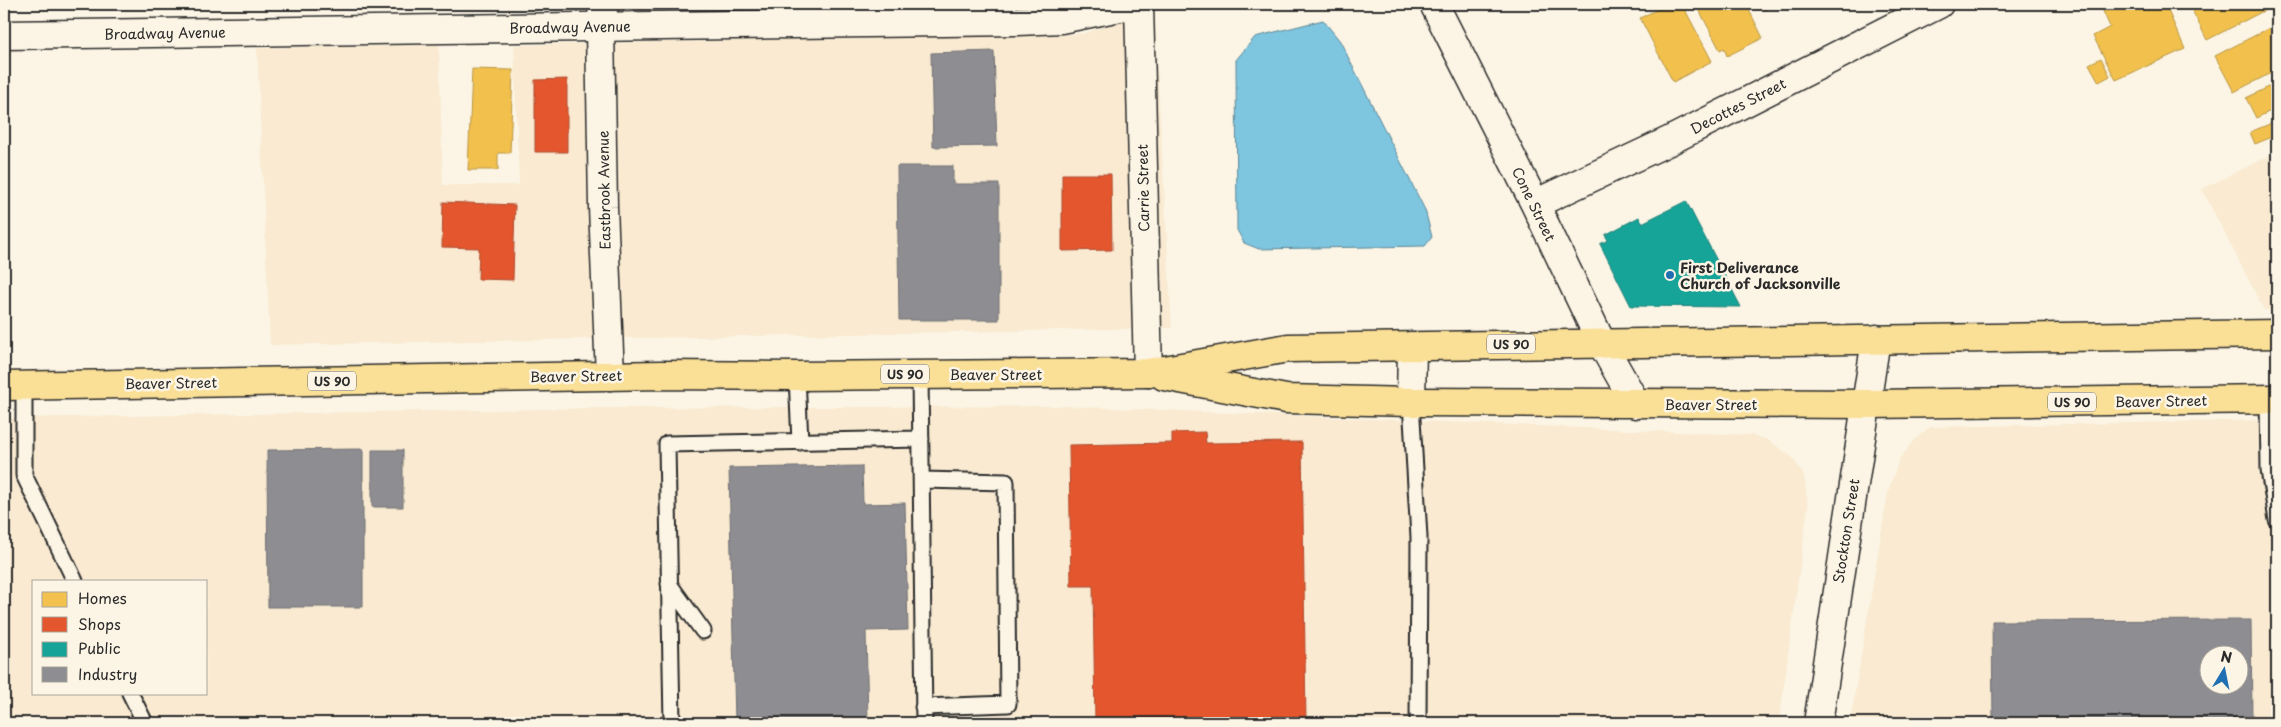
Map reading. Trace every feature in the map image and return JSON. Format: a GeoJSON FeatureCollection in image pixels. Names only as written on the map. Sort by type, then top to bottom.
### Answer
{"type":"FeatureCollection","features":[{"type":"Feature","properties":{"kind":"main road","name":"Beaver Street"},"geometry":{"type":"LineString","coordinates":[[14,386],[610,376],[1148,373],[1288,348],[1601,342],[2277,334]]}},
{"type":"Feature","properties":{"kind":"main road","name":"Beaver Street"},"geometry":{"type":"LineString","coordinates":[[1148,373],[1286,399],[1411,402],[1866,404],[2272,399]]}},
{"type":"Feature","properties":{"kind":"street","name":"Broadway Avenue"},"geometry":{"type":"LineString","coordinates":[[4,35],[602,15],[1018,21],[1061,19],[1137,4]]}},
{"type":"Feature","properties":{"kind":"street","name":"Carrie Street"},"geometry":{"type":"LineString","coordinates":[[1137,4],[1148,373]]}},
{"type":"Feature","properties":{"kind":"street","name":"Cone Street"},"geometry":{"type":"LineString","coordinates":[[1434,4],[1601,342],[1636,404]]}},
{"type":"Feature","properties":{"kind":"street","name":"Decottes Street"},"geometry":{"type":"LineString","coordinates":[[1534,204],[1671,140],[1939,4]]}},
{"type":"Feature","properties":{"kind":"street","name":"Eastbrook Avenue"},"geometry":{"type":"LineString","coordinates":[[602,15],[603,207],[610,376]]}},
{"type":"Feature","properties":{"kind":"street","name":"Stockton Street"},"geometry":{"type":"LineString","coordinates":[[1818,723],[1876,339]]}},
{"type":"Feature","properties":{"kind":"street"},"geometry":{"type":"LineString","coordinates":[[1411,402],[1412,346]]}},
{"type":"Feature","properties":{"kind":"lane"},"geometry":{"type":"LineString","coordinates":[[920,374],[924,723]]}},
{"type":"Feature","properties":{"kind":"lane"},"geometry":{"type":"LineString","coordinates":[[797,376],[800,442]]}},
{"type":"Feature","properties":{"kind":"lane"},"geometry":{"type":"LineString","coordinates":[[14,386],[24,475],[75,580]]}},
{"type":"Feature","properties":{"kind":"lane"},"geometry":{"type":"LineString","coordinates":[[2272,399],[2269,470],[2277,520]]}},
{"type":"Feature","properties":{"kind":"lane"},"geometry":{"type":"LineString","coordinates":[[1411,402],[1419,537],[1418,723]]}},
{"type":"Feature","properties":{"kind":"lane"},"geometry":{"type":"LineString","coordinates":[[672,723],[667,444],[921,438]]}},
{"type":"Feature","properties":{"kind":"lane"},"geometry":{"type":"LineString","coordinates":[[922,480],[1006,482],[1008,685],[1008,704],[924,707]]}},
{"type":"Feature","properties":{"kind":"lane"},"geometry":{"type":"LineString","coordinates":[[669,584],[702,631]]}},
{"type":"Feature","properties":{"kind":"lane"},"geometry":{"type":"LineString","coordinates":[[130,694],[145,723]]}},
{"type":"Feature","properties":{"kind":"shaded area"},"geometry":{"type":"Polygon","coordinates":[[[1154,10],[1172,328],[270,345],[257,48],[439,45],[443,185],[519,185],[514,45],[1082,34],[1154,10]]]}},
{"type":"Feature","properties":{"kind":"shaded area"},"geometry":{"type":"Polygon","coordinates":[[[2277,152],[2277,310],[2264,310],[2202,189],[2277,152]]]}},
{"type":"Feature","properties":{"kind":"shaded area"},"geometry":{"type":"Polygon","coordinates":[[[1063,406],[1751,435],[1768,440],[1792,457],[1804,476],[1808,506],[1779,723],[4,723],[4,418],[605,408],[1063,406]]]}},
{"type":"Feature","properties":{"kind":"shaded area"},"geometry":{"type":"Polygon","coordinates":[[[2277,420],[2277,723],[1850,723],[1888,492],[1899,460],[1914,440],[1930,427],[2277,420]]]}},
{"type":"Feature","properties":{"kind":"water"},"geometry":{"type":"Polygon","coordinates":[[[1323,20],[1340,41],[1425,210],[1432,237],[1425,246],[1259,249],[1244,243],[1237,230],[1236,60],[1255,37],[1323,20]]]}},
{"type":"Feature","properties":{"kind":"building: Homes"},"geometry":{"type":"Polygon","coordinates":[[[1668,4],[1682,4],[1712,61],[1673,82],[1640,18],[1668,4]]]}},
{"type":"Feature","properties":{"kind":"building: Homes"},"geometry":{"type":"Polygon","coordinates":[[[1696,4],[1746,4],[1763,38],[1727,56],[1724,48],[1720,50],[1696,4]]]}},
{"type":"Feature","properties":{"kind":"building: Homes"},"geometry":{"type":"Polygon","coordinates":[[[1761,4],[1778,4],[1764,10],[1761,4]]]}},
{"type":"Feature","properties":{"kind":"building: Homes"},"geometry":{"type":"Polygon","coordinates":[[[2111,4],[2165,4],[2185,49],[2116,80],[2093,36],[2110,27],[2103,11],[2113,7],[2111,4]]]}},
{"type":"Feature","properties":{"kind":"building: Homes"},"geometry":{"type":"Polygon","coordinates":[[[2189,4],[2277,4],[2207,40],[2189,4]]]}},
{"type":"Feature","properties":{"kind":"building: Homes"},"geometry":{"type":"Polygon","coordinates":[[[2277,24],[2277,70],[2234,92],[2215,56],[2277,24]]]}},
{"type":"Feature","properties":{"kind":"building: Homes"},"geometry":{"type":"Polygon","coordinates":[[[2101,58],[2110,76],[2099,82],[2089,64],[2101,58]]]}},
{"type":"Feature","properties":{"kind":"building: Homes"},"geometry":{"type":"Polygon","coordinates":[[[472,69],[513,70],[510,153],[498,153],[498,170],[468,170],[472,69]]]}},
{"type":"Feature","properties":{"kind":"building: Homes"},"geometry":{"type":"Polygon","coordinates":[[[2277,83],[2277,108],[2256,118],[2246,98],[2277,83]]]}},
{"type":"Feature","properties":{"kind":"building: Homes"},"geometry":{"type":"Polygon","coordinates":[[[2277,121],[2277,135],[2255,144],[2250,132],[2277,121]]]}},
{"type":"Feature","properties":{"kind":"building: Shops"},"geometry":{"type":"Polygon","coordinates":[[[567,79],[567,152],[535,152],[535,80],[567,79]]]}},
{"type":"Feature","properties":{"kind":"building: Shops"},"geometry":{"type":"Polygon","coordinates":[[[1062,174],[1111,174],[1112,250],[1062,251],[1062,174]]]}},
{"type":"Feature","properties":{"kind":"building: Shops"},"geometry":{"type":"Polygon","coordinates":[[[443,202],[515,205],[513,280],[478,279],[479,248],[442,247],[443,202]]]}},
{"type":"Feature","properties":{"kind":"building: Shops"},"geometry":{"type":"Polygon","coordinates":[[[1205,432],[1206,443],[1302,442],[1306,723],[1095,723],[1093,586],[1071,586],[1069,445],[1172,443],[1172,433],[1205,432]]]}},
{"type":"Feature","properties":{"kind":"building: Public","name":"First Deliverance Church of Jacksonville"},"geometry":{"type":"Polygon","coordinates":[[[1686,201],[1741,307],[1631,306],[1600,244],[1608,240],[1605,235],[1639,217],[1642,223],[1686,201]]]}},
{"type":"Feature","properties":{"kind":"building: Industry"},"geometry":{"type":"Polygon","coordinates":[[[994,51],[997,146],[933,147],[931,53],[994,51]]]}},
{"type":"Feature","properties":{"kind":"building: Industry"},"geometry":{"type":"Polygon","coordinates":[[[897,166],[953,166],[953,184],[999,184],[999,320],[899,320],[897,166]]]}},
{"type":"Feature","properties":{"kind":"building: Industry"},"geometry":{"type":"Polygon","coordinates":[[[363,449],[363,607],[268,607],[267,450],[363,449]]]}},
{"type":"Feature","properties":{"kind":"building: Industry"},"geometry":{"type":"Polygon","coordinates":[[[372,450],[403,450],[403,507],[372,507],[372,450]]]}},
{"type":"Feature","properties":{"kind":"building: Industry"},"geometry":{"type":"Polygon","coordinates":[[[862,466],[863,504],[905,503],[908,630],[866,631],[868,723],[735,723],[729,468],[862,466]]]}},
{"type":"Feature","properties":{"kind":"building: Industry"},"geometry":{"type":"Polygon","coordinates":[[[2251,620],[2252,723],[1993,723],[1992,621],[2251,620]]]}},
{"type":"Feature","properties":{"kind":"place","name":"First Deliverance Church of Jacksonville"},"geometry":{"type":"Point","coordinates":[1670,275]}}]}
